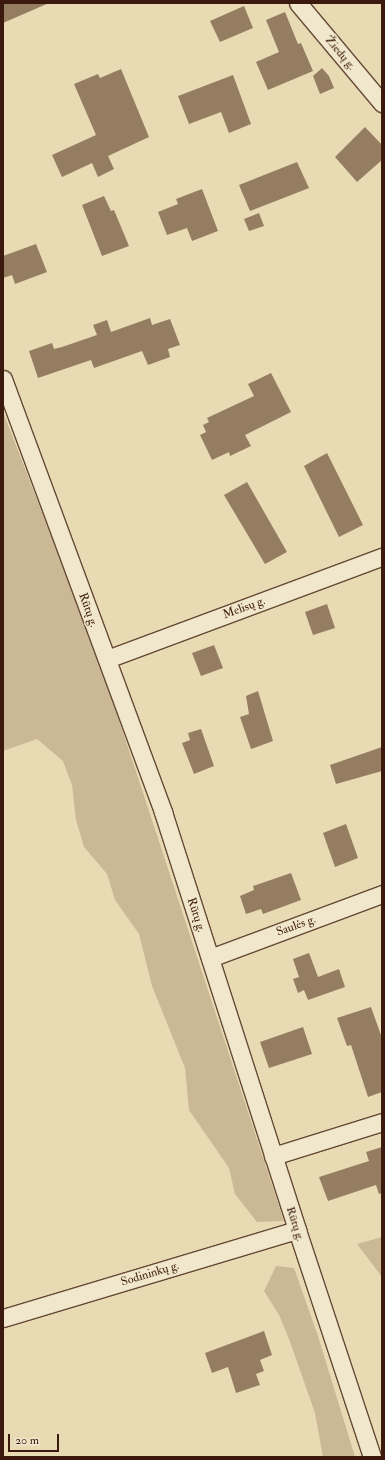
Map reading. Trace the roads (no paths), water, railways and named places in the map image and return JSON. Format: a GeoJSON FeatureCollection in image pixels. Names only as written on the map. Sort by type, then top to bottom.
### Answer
{"type":"FeatureCollection","features":[{"type":"Feature","properties":{"kind":"street","name":"Žiedų g."},"geometry":{"type":"LineString","coordinates":[[298,3],[382,103]]}},
{"type":"Feature","properties":{"kind":"street","name":"Rūtų g."},"geometry":{"type":"LineString","coordinates":[[3,379],[163,812],[296,1230],[372,1457]]}},
{"type":"Feature","properties":{"kind":"street","name":"Melisų g."},"geometry":{"type":"LineString","coordinates":[[107,659],[382,557]]}},
{"type":"Feature","properties":{"kind":"street","name":"Saulės g."},"geometry":{"type":"LineString","coordinates":[[210,958],[382,894]]}},
{"type":"Feature","properties":{"kind":"street"},"geometry":{"type":"LineString","coordinates":[[273,1156],[382,1122]]}},
{"type":"Feature","properties":{"kind":"street","name":"Sodininkų g."},"geometry":{"type":"LineString","coordinates":[[3,1318],[296,1230]]}}]}
